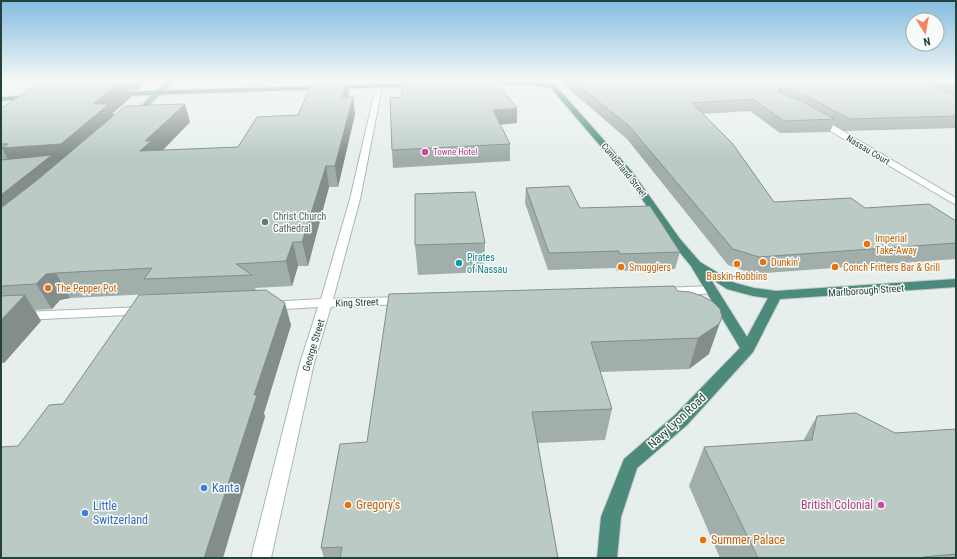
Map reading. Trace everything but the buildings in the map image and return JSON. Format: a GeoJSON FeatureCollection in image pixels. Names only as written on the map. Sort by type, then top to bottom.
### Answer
{"type":"FeatureCollection","features":[{"type":"Feature","properties":{"kind":"highway","name":"Cumberland Street"},"geometry":{"type":"LineString","coordinates":[[570,106],[630,175],[676,241],[696,264],[748,349]]}},
{"type":"Feature","properties":{"kind":"highway","name":"Cumberland Street"},"geometry":{"type":"LineString","coordinates":[[696,264],[731,286],[753,292],[776,295]]}},
{"type":"Feature","properties":{"kind":"highway","name":"Marlborough Street"},"geometry":{"type":"LineString","coordinates":[[776,295],[956,283]]}},
{"type":"Feature","properties":{"kind":"highway","name":"Navy Lyon Road"},"geometry":{"type":"LineString","coordinates":[[607,558],[611,517],[630,464],[681,420],[748,349],[776,295]]}},
{"type":"Feature","properties":{"kind":"main road"},"geometry":{"type":"LineString","coordinates":[[125,123],[143,106]]}},
{"type":"Feature","properties":{"kind":"street","name":"George Street"},"geometry":{"type":"LineString","coordinates":[[261,558],[306,363],[326,303],[355,199],[375,106]]}},
{"type":"Feature","properties":{"kind":"street","name":"Nassau Court"},"geometry":{"type":"LineString","coordinates":[[808,115],[956,202]]}},
{"type":"Feature","properties":{"kind":"street"},"geometry":{"type":"LineString","coordinates":[[649,292],[712,290]]}},
{"type":"Feature","properties":{"kind":"street","name":"King Street"},"geometry":{"type":"LineString","coordinates":[[254,306],[412,300]]}},
{"type":"Feature","properties":{"kind":"street"},"geometry":{"type":"LineString","coordinates":[[1,318],[159,310]]}},
{"type":"Feature","properties":{"kind":"place","name":"Towne Hotel"},"geometry":{"type":"Point","coordinates":[425,152]}},
{"type":"Feature","properties":{"kind":"place","name":"Christ Church Cathedral"},"geometry":{"type":"Point","coordinates":[265,222]}},
{"type":"Feature","properties":{"kind":"place","name":"Imperial Take-Away"},"geometry":{"type":"Point","coordinates":[867,244]}},
{"type":"Feature","properties":{"kind":"place","name":"Dunkin'"},"geometry":{"type":"Point","coordinates":[763,262]}},
{"type":"Feature","properties":{"kind":"place","name":"Pirates of Nassau"},"geometry":{"type":"Point","coordinates":[459,263]}},
{"type":"Feature","properties":{"kind":"place","name":"Baskin-Robbins"},"geometry":{"type":"Point","coordinates":[737,264]}},
{"type":"Feature","properties":{"kind":"place","name":"Smugglers"},"geometry":{"type":"Point","coordinates":[621,267]}},
{"type":"Feature","properties":{"kind":"place","name":"Conch Fritters Bar & Grill"},"geometry":{"type":"Point","coordinates":[835,267]}},
{"type":"Feature","properties":{"kind":"place","name":"The Pepper Pot"},"geometry":{"type":"Point","coordinates":[48,288]}},
{"type":"Feature","properties":{"kind":"place","name":"Kanta"},"geometry":{"type":"Point","coordinates":[204,488]}},
{"type":"Feature","properties":{"kind":"place","name":"Gregory’s"},"geometry":{"type":"Point","coordinates":[348,505]}},
{"type":"Feature","properties":{"kind":"place","name":"British Colonial"},"geometry":{"type":"Point","coordinates":[881,505]}},
{"type":"Feature","properties":{"kind":"place","name":"Little Switzerland"},"geometry":{"type":"Point","coordinates":[85,513]}},
{"type":"Feature","properties":{"kind":"place","name":"Summer Palace"},"geometry":{"type":"Point","coordinates":[703,540]}}]}
